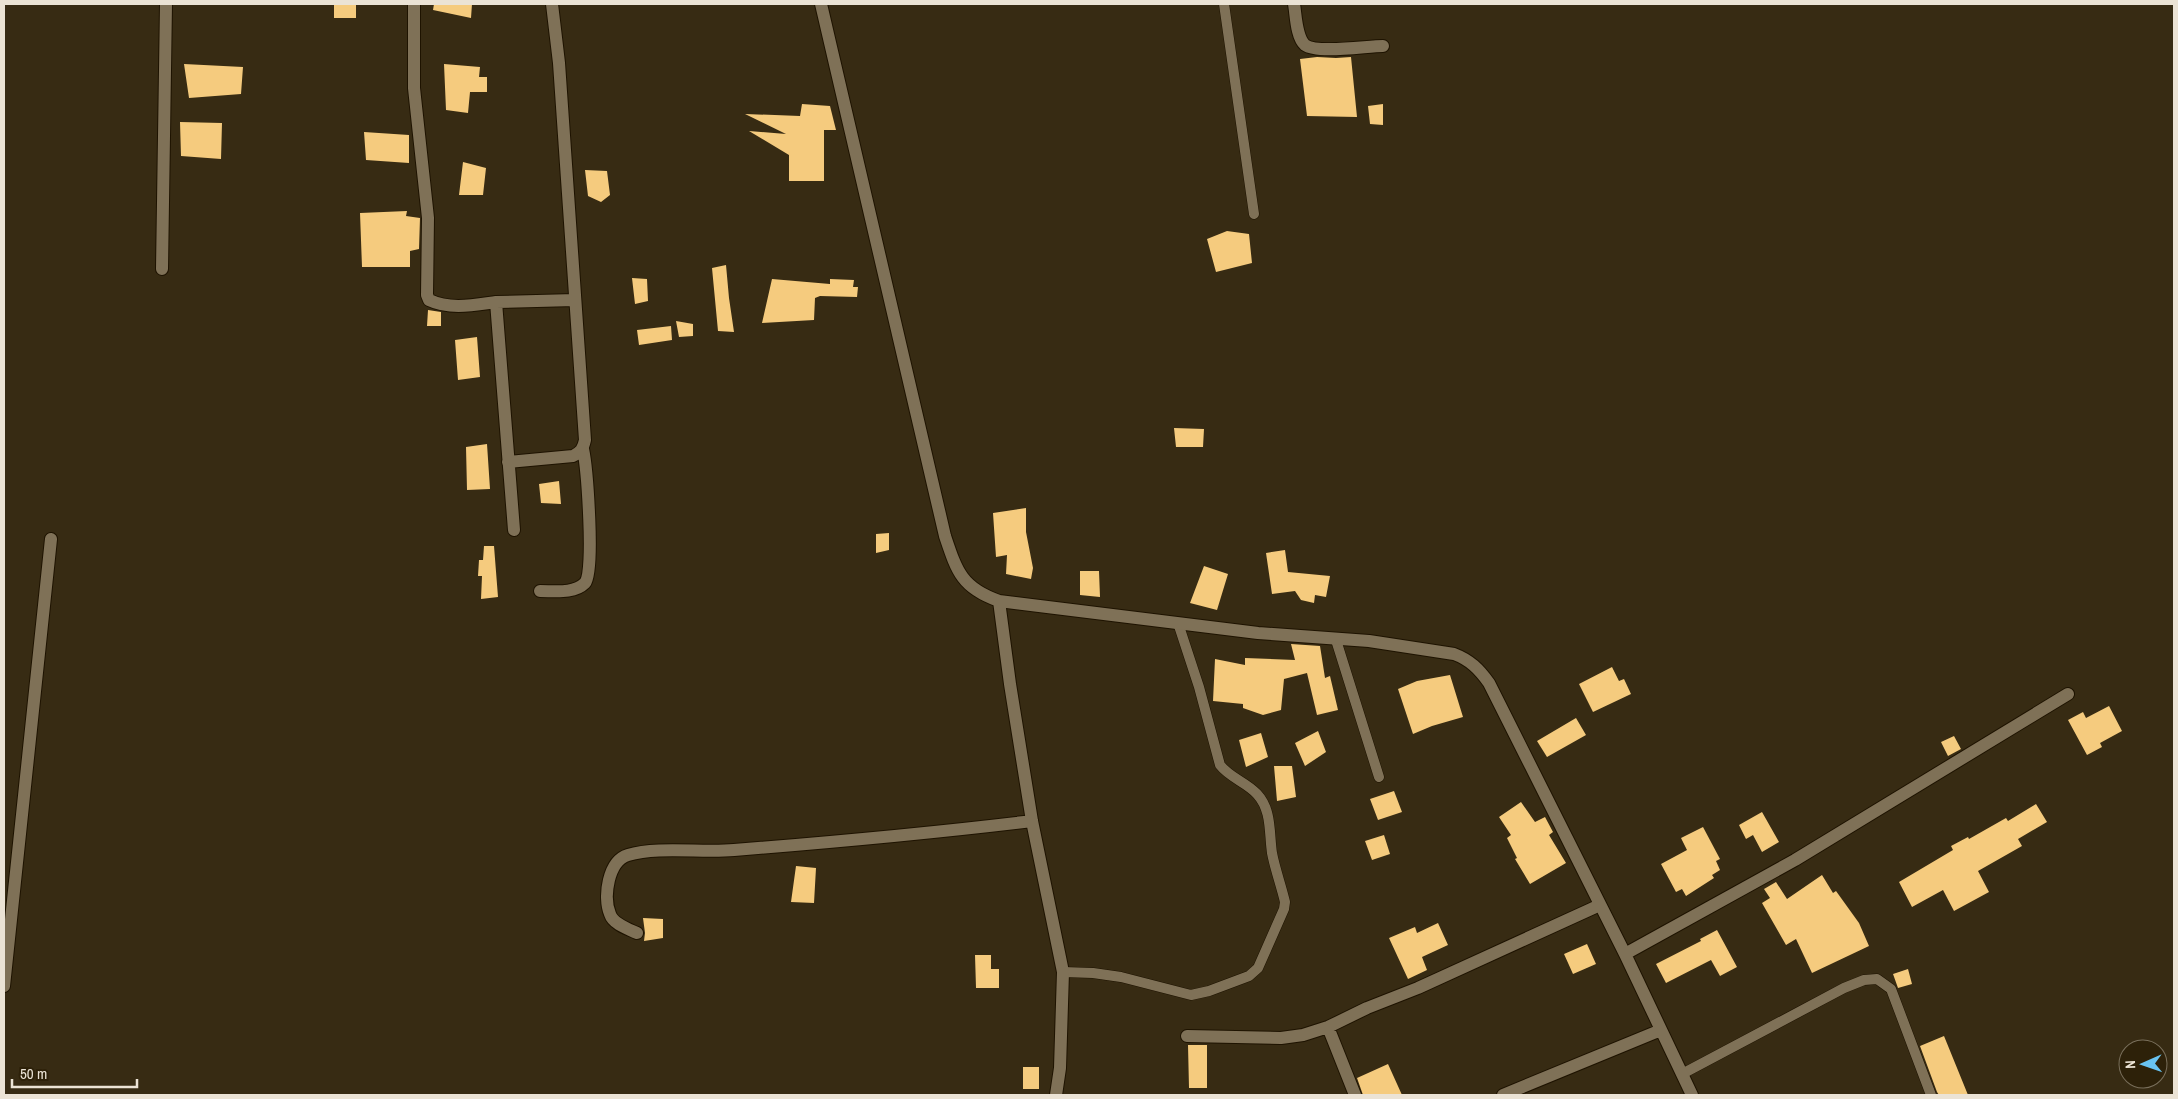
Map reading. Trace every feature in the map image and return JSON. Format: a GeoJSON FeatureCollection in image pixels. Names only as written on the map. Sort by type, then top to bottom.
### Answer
{"type":"FeatureCollection","features":[{"type":"Feature","properties":{"kind":"street"},"geometry":{"type":"LineString","coordinates":[[162,269],[166,4]]}},
{"type":"Feature","properties":{"kind":"street"},"geometry":{"type":"LineString","coordinates":[[414,4],[414,88],[428,218],[427,295],[429,300],[438,304],[461,306],[496,302],[576,300]]}},
{"type":"Feature","properties":{"kind":"street"},"geometry":{"type":"LineString","coordinates":[[540,591],[572,590],[580,586],[589,576],[587,483],[583,449],[576,300],[559,63],[552,4]]}},
{"type":"Feature","properties":{"kind":"street"},"geometry":{"type":"LineString","coordinates":[[820,4],[945,536],[954,563],[962,578],[978,592],[999,601],[1178,623],[1336,640],[1369,641],[1454,654],[1465,658],[1482,672],[1489,683],[1625,954],[1692,1095]]}},
{"type":"Feature","properties":{"kind":"street"},"geometry":{"type":"LineString","coordinates":[[1294,4],[1302,40],[1311,48],[1383,46]]}},
{"type":"Feature","properties":{"kind":"street"},"geometry":{"type":"LineString","coordinates":[[496,302],[514,530]]}},
{"type":"Feature","properties":{"kind":"street"},"geometry":{"type":"LineString","coordinates":[[508,462],[563,458],[580,453],[583,449]]}},
{"type":"Feature","properties":{"kind":"street"},"geometry":{"type":"LineString","coordinates":[[4,986],[51,539]]}},
{"type":"Feature","properties":{"kind":"street"},"geometry":{"type":"LineString","coordinates":[[999,601],[1032,821],[1063,972],[1060,1068],[1056,1095]]}},
{"type":"Feature","properties":{"kind":"street"},"geometry":{"type":"LineString","coordinates":[[1625,954],[1795,860],[2068,694]]}},
{"type":"Feature","properties":{"kind":"street"},"geometry":{"type":"LineString","coordinates":[[637,933],[614,921],[610,915],[608,901],[609,874],[617,861],[626,855],[648,852],[720,851],[882,838],[1032,821]]}},
{"type":"Feature","properties":{"kind":"street"},"geometry":{"type":"LineString","coordinates":[[1187,1036],[1281,1038],[1303,1035],[1328,1027],[1600,905]]}},
{"type":"Feature","properties":{"kind":"street"},"geometry":{"type":"LineString","coordinates":[[1328,1027],[1355,1095]]}},
{"type":"Feature","properties":{"kind":"street"},"geometry":{"type":"LineString","coordinates":[[1504,1095],[1661,1030]]}},
{"type":"Feature","properties":{"kind":"lane"},"geometry":{"type":"LineString","coordinates":[[1224,4],[1254,214]]}},
{"type":"Feature","properties":{"kind":"lane"},"geometry":{"type":"LineString","coordinates":[[1063,972],[1093,973],[1121,978],[1191,995],[1209,991],[1249,976],[1258,968],[1284,909],[1285,902],[1272,854],[1271,825],[1266,811],[1257,794],[1228,774],[1220,765],[1199,687],[1178,623]]}},
{"type":"Feature","properties":{"kind":"lane"},"geometry":{"type":"LineString","coordinates":[[1336,640],[1379,777]]}},
{"type":"Feature","properties":{"kind":"lane"},"geometry":{"type":"LineString","coordinates":[[1682,1074],[1844,988],[1864,980],[1877,979],[1890,989],[1931,1095]]}},
{"type":"Feature","properties":{"kind":"building"},"geometry":{"type":"Polygon","coordinates":[[[334,4],[356,4],[356,18],[334,18],[334,4]]]}},
{"type":"Feature","properties":{"kind":"building"},"geometry":{"type":"Polygon","coordinates":[[[434,4],[472,4],[471,18],[433,10],[434,4]]]}},
{"type":"Feature","properties":{"kind":"building"},"geometry":{"type":"Polygon","coordinates":[[[1351,57],[1357,117],[1307,116],[1300,59],[1351,57]]]}},
{"type":"Feature","properties":{"kind":"building"},"geometry":{"type":"Polygon","coordinates":[[[184,64],[243,67],[241,94],[189,98],[184,64]]]}},
{"type":"Feature","properties":{"kind":"building"},"geometry":{"type":"Polygon","coordinates":[[[444,64],[480,67],[479,77],[487,77],[487,92],[470,92],[468,113],[446,110],[444,64]]]}},
{"type":"Feature","properties":{"kind":"building"},"geometry":{"type":"Polygon","coordinates":[[[802,104],[830,106],[836,130],[824,130],[824,181],[789,181],[789,155],[749,131],[786,134],[745,114],[800,116],[802,104]]]}},
{"type":"Feature","properties":{"kind":"building"},"geometry":{"type":"Polygon","coordinates":[[[1383,104],[1383,125],[1370,124],[1368,106],[1383,104]]]}},
{"type":"Feature","properties":{"kind":"building"},"geometry":{"type":"Polygon","coordinates":[[[180,122],[222,123],[221,159],[181,156],[180,122]]]}},
{"type":"Feature","properties":{"kind":"building"},"geometry":{"type":"Polygon","coordinates":[[[364,132],[409,135],[409,163],[366,160],[364,132]]]}},
{"type":"Feature","properties":{"kind":"building"},"geometry":{"type":"Polygon","coordinates":[[[463,162],[486,168],[483,195],[459,195],[463,162]]]}},
{"type":"Feature","properties":{"kind":"building"},"geometry":{"type":"Polygon","coordinates":[[[585,170],[607,171],[610,195],[601,202],[588,196],[585,170]]]}},
{"type":"Feature","properties":{"kind":"building"},"geometry":{"type":"Polygon","coordinates":[[[407,211],[406,216],[420,218],[419,249],[410,251],[410,267],[362,267],[360,213],[407,211]]]}},
{"type":"Feature","properties":{"kind":"building"},"geometry":{"type":"Polygon","coordinates":[[[1227,231],[1249,234],[1252,263],[1216,272],[1207,239],[1227,231]]]}},
{"type":"Feature","properties":{"kind":"building"},"geometry":{"type":"Polygon","coordinates":[[[726,265],[734,332],[718,331],[712,268],[726,265]]]}},
{"type":"Feature","properties":{"kind":"building"},"geometry":{"type":"Polygon","coordinates":[[[632,278],[647,279],[648,301],[635,304],[632,278]]]}},
{"type":"Feature","properties":{"kind":"building"},"geometry":{"type":"Polygon","coordinates":[[[772,279],[830,284],[830,279],[854,280],[853,287],[858,287],[857,297],[820,296],[815,298],[814,320],[762,323],[772,279]]]}},
{"type":"Feature","properties":{"kind":"building"},"geometry":{"type":"Polygon","coordinates":[[[428,310],[441,312],[441,326],[427,326],[428,310]]]}},
{"type":"Feature","properties":{"kind":"building"},"geometry":{"type":"Polygon","coordinates":[[[676,321],[693,324],[693,336],[679,337],[676,321]]]}},
{"type":"Feature","properties":{"kind":"building"},"geometry":{"type":"Polygon","coordinates":[[[671,326],[672,340],[639,345],[637,330],[671,326]]]}},
{"type":"Feature","properties":{"kind":"building"},"geometry":{"type":"Polygon","coordinates":[[[477,337],[480,377],[458,380],[455,340],[477,337]]]}},
{"type":"Feature","properties":{"kind":"building"},"geometry":{"type":"Polygon","coordinates":[[[1174,428],[1204,429],[1203,447],[1176,447],[1174,428]]]}},
{"type":"Feature","properties":{"kind":"building"},"geometry":{"type":"Polygon","coordinates":[[[487,444],[490,489],[467,490],[466,447],[487,444]]]}},
{"type":"Feature","properties":{"kind":"building"},"geometry":{"type":"Polygon","coordinates":[[[559,481],[561,504],[541,503],[539,484],[559,481]]]}},
{"type":"Feature","properties":{"kind":"building"},"geometry":{"type":"Polygon","coordinates":[[[1026,508],[1026,532],[1033,568],[1031,579],[1006,574],[1007,555],[996,557],[993,513],[1026,508]]]}},
{"type":"Feature","properties":{"kind":"building"},"geometry":{"type":"Polygon","coordinates":[[[889,533],[889,550],[876,553],[876,534],[889,533]]]}},
{"type":"Feature","properties":{"kind":"building"},"geometry":{"type":"Polygon","coordinates":[[[484,546],[494,546],[498,597],[481,599],[482,576],[478,576],[479,560],[483,560],[484,546]]]}},
{"type":"Feature","properties":{"kind":"building"},"geometry":{"type":"Polygon","coordinates":[[[1285,550],[1288,572],[1330,576],[1326,597],[1315,595],[1314,603],[1301,600],[1295,591],[1272,594],[1266,553],[1285,550]]]}},
{"type":"Feature","properties":{"kind":"building"},"geometry":{"type":"Polygon","coordinates":[[[1204,566],[1228,574],[1217,610],[1190,603],[1204,566]]]}},
{"type":"Feature","properties":{"kind":"building"},"geometry":{"type":"Polygon","coordinates":[[[1080,571],[1099,571],[1100,597],[1080,595],[1080,571]]]}},
{"type":"Feature","properties":{"kind":"building"},"geometry":{"type":"Polygon","coordinates":[[[1291,644],[1320,646],[1325,678],[1330,676],[1338,710],[1317,715],[1307,673],[1284,679],[1281,710],[1263,715],[1243,708],[1243,704],[1213,701],[1215,659],[1245,665],[1245,658],[1295,660],[1291,644]]]}},
{"type":"Feature","properties":{"kind":"building"},"geometry":{"type":"Polygon","coordinates":[[[1612,667],[1619,681],[1624,679],[1631,694],[1593,712],[1579,684],[1612,667]]]}},
{"type":"Feature","properties":{"kind":"building"},"geometry":{"type":"Polygon","coordinates":[[[1450,675],[1463,717],[1413,734],[1398,689],[1417,681],[1450,675]]]}},
{"type":"Feature","properties":{"kind":"building"},"geometry":{"type":"Polygon","coordinates":[[[2109,706],[2122,731],[2100,743],[2102,747],[2087,755],[2068,720],[2083,712],[2086,718],[2109,706]]]}},
{"type":"Feature","properties":{"kind":"building"},"geometry":{"type":"Polygon","coordinates":[[[1576,718],[1586,735],[1547,757],[1537,741],[1576,718]]]}},
{"type":"Feature","properties":{"kind":"building"},"geometry":{"type":"Polygon","coordinates":[[[1318,731],[1326,752],[1305,766],[1295,743],[1318,731]]]}},
{"type":"Feature","properties":{"kind":"building"},"geometry":{"type":"Polygon","coordinates":[[[1261,733],[1268,757],[1246,767],[1239,740],[1261,733]]]}},
{"type":"Feature","properties":{"kind":"building"},"geometry":{"type":"Polygon","coordinates":[[[1954,736],[1961,749],[1948,756],[1941,742],[1954,736]]]}},
{"type":"Feature","properties":{"kind":"building"},"geometry":{"type":"Polygon","coordinates":[[[1274,766],[1292,766],[1296,797],[1277,801],[1274,766]]]}},
{"type":"Feature","properties":{"kind":"building"},"geometry":{"type":"Polygon","coordinates":[[[1394,791],[1402,812],[1378,820],[1370,799],[1394,791]]]}},
{"type":"Feature","properties":{"kind":"building"},"geometry":{"type":"Polygon","coordinates":[[[1521,802],[1535,822],[1545,817],[1553,832],[1549,835],[1566,863],[1530,884],[1515,859],[1517,858],[1507,838],[1511,835],[1499,817],[1521,802]]]}},
{"type":"Feature","properties":{"kind":"building"},"geometry":{"type":"Polygon","coordinates":[[[2036,804],[2047,822],[2018,839],[2022,846],[1978,871],[1989,892],[1954,911],[1943,890],[1912,907],[1899,882],[1953,850],[1951,846],[1968,837],[1969,839],[2006,818],[2008,821],[2036,804]]]}},
{"type":"Feature","properties":{"kind":"building"},"geometry":{"type":"Polygon","coordinates":[[[1762,812],[1779,842],[1762,852],[1753,835],[1746,839],[1739,825],[1762,812]]]}},
{"type":"Feature","properties":{"kind":"building"},"geometry":{"type":"Polygon","coordinates":[[[1703,827],[1720,859],[1716,861],[1720,870],[1712,875],[1714,878],[1686,896],[1682,889],[1676,892],[1661,864],[1687,850],[1681,838],[1703,827]]]}},
{"type":"Feature","properties":{"kind":"building"},"geometry":{"type":"Polygon","coordinates":[[[1384,835],[1390,854],[1372,860],[1365,841],[1384,835]]]}},
{"type":"Feature","properties":{"kind":"building"},"geometry":{"type":"Polygon","coordinates":[[[796,866],[816,868],[814,903],[791,902],[796,866]]]}},
{"type":"Feature","properties":{"kind":"building"},"geometry":{"type":"Polygon","coordinates":[[[1822,875],[1833,893],[1836,891],[1859,923],[1869,946],[1812,973],[1796,939],[1786,945],[1762,903],[1770,898],[1764,889],[1776,882],[1787,899],[1822,875]]]}},
{"type":"Feature","properties":{"kind":"building"},"geometry":{"type":"Polygon","coordinates":[[[643,918],[663,919],[663,938],[644,941],[643,918]]]}},
{"type":"Feature","properties":{"kind":"building"},"geometry":{"type":"Polygon","coordinates":[[[1438,923],[1448,945],[1422,957],[1427,970],[1408,979],[1389,938],[1415,927],[1417,933],[1438,923]]]}},
{"type":"Feature","properties":{"kind":"building"},"geometry":{"type":"Polygon","coordinates":[[[1717,930],[1737,967],[1720,976],[1711,960],[1666,983],[1656,964],[1701,941],[1700,939],[1717,930]]]}},
{"type":"Feature","properties":{"kind":"building"},"geometry":{"type":"Polygon","coordinates":[[[1587,944],[1596,964],[1573,974],[1564,954],[1587,944]]]}},
{"type":"Feature","properties":{"kind":"building"},"geometry":{"type":"Polygon","coordinates":[[[975,955],[991,955],[991,969],[999,969],[999,988],[976,988],[975,955]]]}},
{"type":"Feature","properties":{"kind":"building"},"geometry":{"type":"Polygon","coordinates":[[[1908,969],[1912,984],[1898,988],[1893,974],[1908,969]]]}},
{"type":"Feature","properties":{"kind":"building"},"geometry":{"type":"Polygon","coordinates":[[[1944,1036],[1968,1095],[1939,1095],[1937,1092],[1920,1046],[1944,1036]]]}},
{"type":"Feature","properties":{"kind":"building"},"geometry":{"type":"Polygon","coordinates":[[[1188,1045],[1207,1045],[1207,1088],[1189,1088],[1188,1045]]]}},
{"type":"Feature","properties":{"kind":"building"},"geometry":{"type":"Polygon","coordinates":[[[1388,1064],[1402,1095],[1363,1095],[1357,1078],[1388,1064]]]}},
{"type":"Feature","properties":{"kind":"building"},"geometry":{"type":"Polygon","coordinates":[[[1023,1067],[1039,1067],[1039,1089],[1023,1089],[1023,1067]]]}}]}
